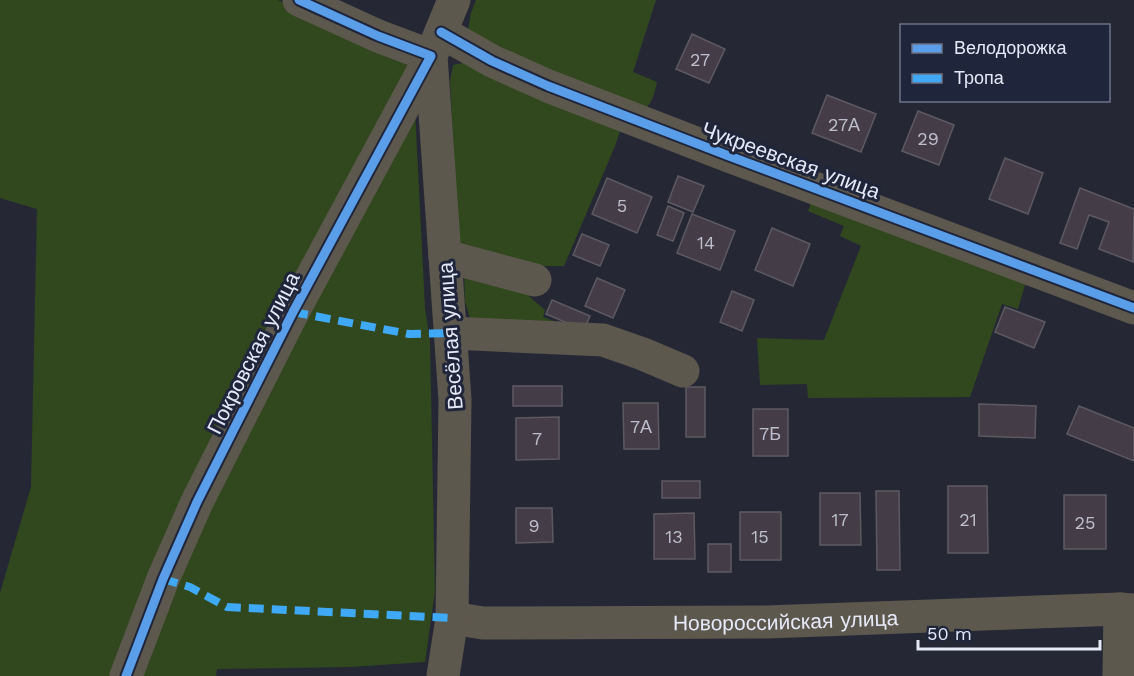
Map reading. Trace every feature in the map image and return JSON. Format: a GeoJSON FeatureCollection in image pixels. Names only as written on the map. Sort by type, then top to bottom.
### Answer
{"type":"FeatureCollection","features":[{"type":"Feature","properties":{"kind":"street","name":"Чукреевская улица"},"geometry":{"type":"LineString","coordinates":[[299,0],[378,36],[436,44],[492,61],[548,86],[729,156],[1134,308]]}},
{"type":"Feature","properties":{"kind":"street","name":"Весёлая улица"},"geometry":{"type":"LineString","coordinates":[[443,676],[452,618],[456,400],[445,256],[436,44],[454,0]]}},
{"type":"Feature","properties":{"kind":"street","name":"Покровская улица"},"geometry":{"type":"LineString","coordinates":[[126,676],[197,502],[293,312],[436,44]]}},
{"type":"Feature","properties":{"kind":"street"},"geometry":{"type":"LineString","coordinates":[[445,256],[535,280]]}},
{"type":"Feature","properties":{"kind":"street"},"geometry":{"type":"LineString","coordinates":[[451,333],[603,340],[683,371]]}},
{"type":"Feature","properties":{"kind":"street"},"geometry":{"type":"LineString","coordinates":[[1119,676],[1127,610]]}},
{"type":"Feature","properties":{"kind":"street","name":"Новороссийская улица"},"geometry":{"type":"LineString","coordinates":[[452,618],[483,623],[767,622],[1127,610]]}},
{"type":"Feature","properties":{"kind":"green space"},"geometry":{"type":"Polygon","coordinates":[[[0,0],[278,0],[409,64],[114,676],[0,676],[0,593],[31,487],[37,209],[0,198],[0,0]]]}},
{"type":"Feature","properties":{"kind":"green space"},"geometry":{"type":"Polygon","coordinates":[[[476,0],[656,0],[633,72],[657,82],[654,96],[641,113],[534,72],[468,30],[476,0]]]}},
{"type":"Feature","properties":{"kind":"green space"},"geometry":{"type":"Polygon","coordinates":[[[463,63],[622,126],[564,266],[546,266],[530,271],[459,245],[450,81],[453,65],[463,63]]]}},
{"type":"Feature","properties":{"kind":"green space"},"geometry":{"type":"Polygon","coordinates":[[[415,111],[425,308],[430,342],[435,591],[425,662],[350,667],[217,669],[216,676],[137,676],[228,472],[415,111]]]}},
{"type":"Feature","properties":{"kind":"green space"},"geometry":{"type":"Polygon","coordinates":[[[813,197],[1027,278],[1018,309],[1002,304],[970,397],[808,398],[807,384],[760,385],[757,338],[824,340],[861,246],[840,236],[844,226],[808,211],[813,197]]]}},
{"type":"Feature","properties":{"kind":"green space"},"geometry":{"type":"Polygon","coordinates":[[[464,268],[518,283],[545,310],[543,317],[562,324],[471,322],[465,301],[464,268]]]}},
{"type":"Feature","properties":{"kind":"building"},"geometry":{"type":"Polygon","coordinates":[[[692,34],[725,49],[709,83],[676,69],[692,34]]]}},
{"type":"Feature","properties":{"kind":"building"},"geometry":{"type":"Polygon","coordinates":[[[827,95],[876,114],[861,152],[812,133],[827,95]]]}},
{"type":"Feature","properties":{"kind":"building"},"geometry":{"type":"Polygon","coordinates":[[[918,111],[954,125],[939,165],[902,151],[918,111]]]}},
{"type":"Feature","properties":{"kind":"building"},"geometry":{"type":"Polygon","coordinates":[[[1005,158],[1043,173],[1028,214],[989,199],[1005,158]]]}},
{"type":"Feature","properties":{"kind":"building"},"geometry":{"type":"Polygon","coordinates":[[[678,176],[704,186],[693,212],[668,202],[678,176]]]}},
{"type":"Feature","properties":{"kind":"building"},"geometry":{"type":"Polygon","coordinates":[[[607,178],[652,197],[637,233],[592,214],[607,178]]]}},
{"type":"Feature","properties":{"kind":"building"},"geometry":{"type":"Polygon","coordinates":[[[1080,188],[1134,209],[1133,262],[1099,249],[1109,222],[1089,215],[1077,249],[1060,243],[1080,188]]]}},
{"type":"Feature","properties":{"kind":"building"},"geometry":{"type":"Polygon","coordinates":[[[668,206],[684,213],[673,241],[657,235],[668,206]]]}},
{"type":"Feature","properties":{"kind":"building"},"geometry":{"type":"Polygon","coordinates":[[[692,214],[735,231],[720,270],[677,253],[692,214]]]}},
{"type":"Feature","properties":{"kind":"building"},"geometry":{"type":"Polygon","coordinates":[[[772,228],[810,244],[793,286],[755,270],[772,228]]]}},
{"type":"Feature","properties":{"kind":"building"},"geometry":{"type":"Polygon","coordinates":[[[582,234],[609,245],[600,266],[573,255],[582,234]]]}},
{"type":"Feature","properties":{"kind":"building"},"geometry":{"type":"Polygon","coordinates":[[[597,278],[625,290],[613,318],[585,306],[597,278]]]}},
{"type":"Feature","properties":{"kind":"building"},"geometry":{"type":"Polygon","coordinates":[[[732,291],[754,300],[742,331],[720,322],[732,291]]]}},
{"type":"Feature","properties":{"kind":"building"},"geometry":{"type":"Polygon","coordinates":[[[552,300],[590,316],[584,330],[546,314],[552,300]]]}},
{"type":"Feature","properties":{"kind":"building"},"geometry":{"type":"Polygon","coordinates":[[[1005,307],[1045,322],[1034,348],[995,332],[1005,307]]]}},
{"type":"Feature","properties":{"kind":"building"},"geometry":{"type":"Polygon","coordinates":[[[513,386],[562,386],[562,406],[513,406],[513,386]]]}},
{"type":"Feature","properties":{"kind":"building"},"geometry":{"type":"Polygon","coordinates":[[[686,387],[705,387],[705,437],[686,437],[686,387]]]}},
{"type":"Feature","properties":{"kind":"building"},"geometry":{"type":"Polygon","coordinates":[[[623,403],[658,403],[659,449],[624,449],[623,403]]]}},
{"type":"Feature","properties":{"kind":"building"},"geometry":{"type":"Polygon","coordinates":[[[979,404],[1036,406],[1035,438],[979,436],[979,404]]]}},
{"type":"Feature","properties":{"kind":"building"},"geometry":{"type":"Polygon","coordinates":[[[1079,406],[1134,428],[1134,461],[1067,434],[1079,406]]]}},
{"type":"Feature","properties":{"kind":"building"},"geometry":{"type":"Polygon","coordinates":[[[753,409],[788,409],[788,456],[753,456],[753,409]]]}},
{"type":"Feature","properties":{"kind":"building"},"geometry":{"type":"Polygon","coordinates":[[[559,417],[559,459],[516,460],[516,418],[559,417]]]}},
{"type":"Feature","properties":{"kind":"building"},"geometry":{"type":"Polygon","coordinates":[[[662,481],[700,481],[700,498],[662,498],[662,481]]]}},
{"type":"Feature","properties":{"kind":"building"},"geometry":{"type":"Polygon","coordinates":[[[948,486],[987,486],[988,553],[948,553],[948,486]]]}},
{"type":"Feature","properties":{"kind":"building"},"geometry":{"type":"Polygon","coordinates":[[[876,491],[899,491],[900,570],[877,570],[876,491]]]}},
{"type":"Feature","properties":{"kind":"building"},"geometry":{"type":"Polygon","coordinates":[[[820,493],[860,493],[861,545],[820,545],[820,493]]]}},
{"type":"Feature","properties":{"kind":"building"},"geometry":{"type":"Polygon","coordinates":[[[1064,495],[1106,495],[1106,549],[1064,549],[1064,495]]]}},
{"type":"Feature","properties":{"kind":"building"},"geometry":{"type":"Polygon","coordinates":[[[516,508],[552,508],[553,542],[516,543],[516,508]]]}},
{"type":"Feature","properties":{"kind":"building"},"geometry":{"type":"Polygon","coordinates":[[[740,512],[781,512],[781,560],[740,560],[740,512]]]}},
{"type":"Feature","properties":{"kind":"building"},"geometry":{"type":"Polygon","coordinates":[[[694,513],[695,559],[654,559],[654,514],[694,513]]]}},
{"type":"Feature","properties":{"kind":"building"},"geometry":{"type":"Polygon","coordinates":[[[708,544],[731,544],[731,572],[708,572],[708,544]]]}},
{"type":"Feature","properties":{"kind":"marked path"},"geometry":{"type":"LineString","coordinates":[[293,312],[409,334],[451,333]]}},
{"type":"Feature","properties":{"kind":"marked path"},"geometry":{"type":"LineString","coordinates":[[163,579],[190,587],[227,607],[452,618]]}},
{"type":"Feature","properties":{"kind":"cycle path"},"geometry":{"type":"LineString","coordinates":[[126,676],[163,579],[197,502],[293,312],[431,56],[378,36],[299,0]]}},
{"type":"Feature","properties":{"kind":"cycle path"},"geometry":{"type":"LineString","coordinates":[[441,32],[492,61],[548,86],[1134,308]]}}]}
